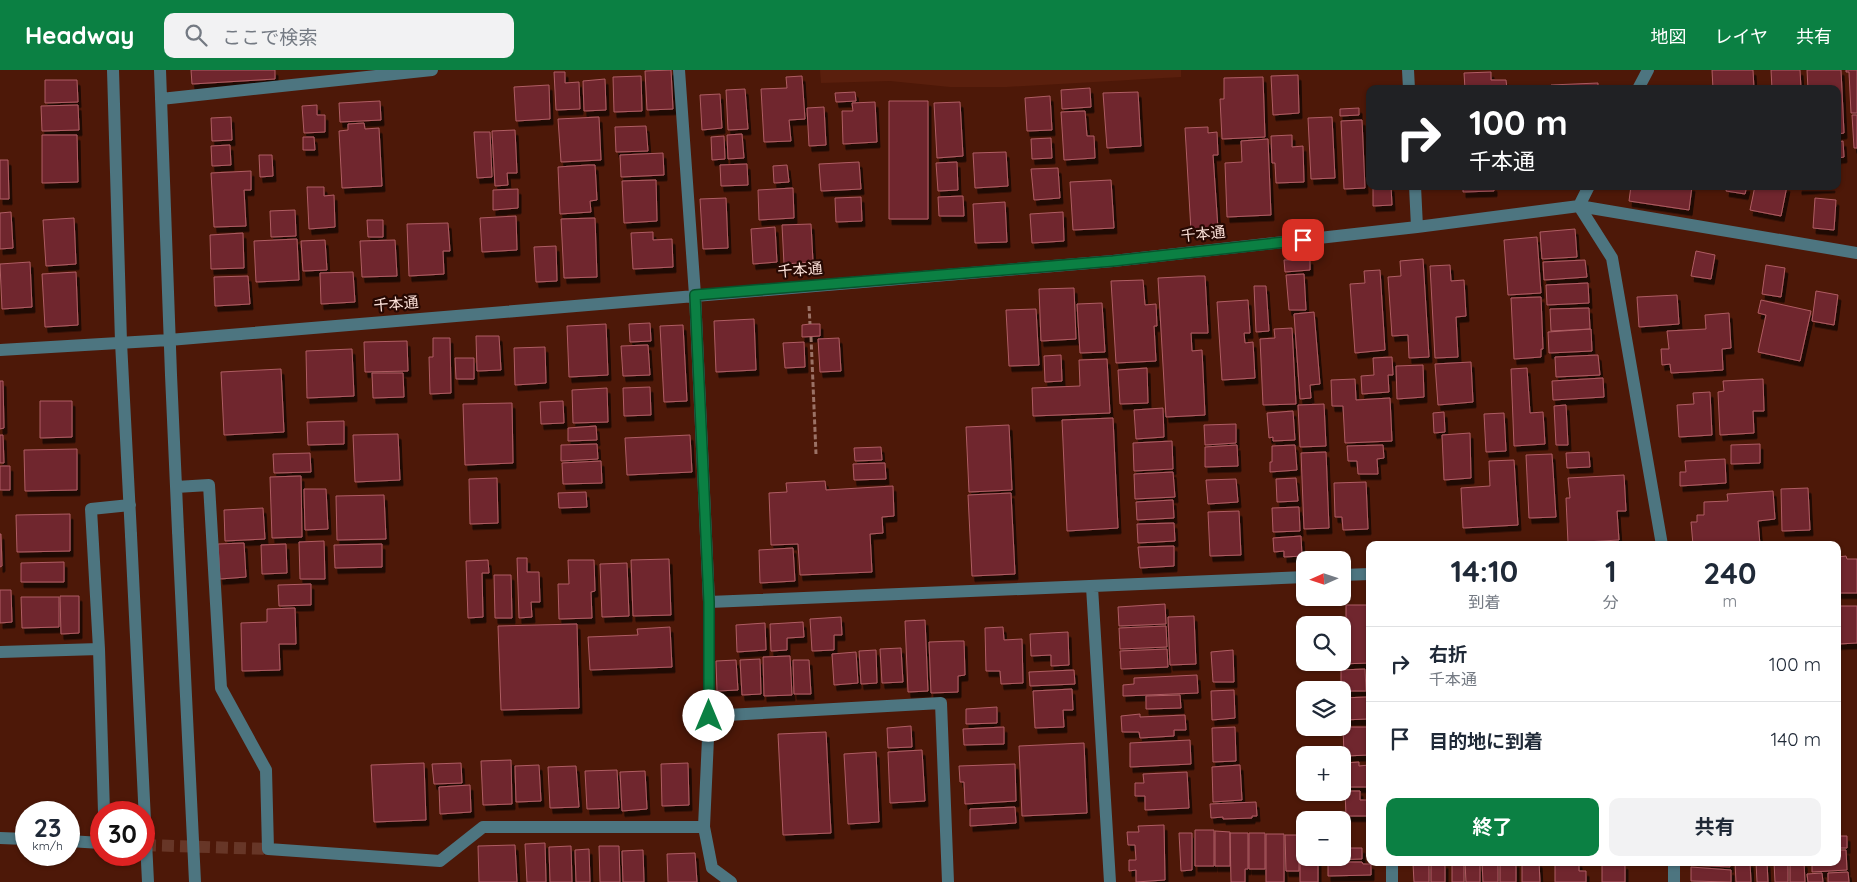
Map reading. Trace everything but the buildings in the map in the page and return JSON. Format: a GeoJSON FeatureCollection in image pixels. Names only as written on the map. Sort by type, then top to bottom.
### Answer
{"type":"FeatureCollection","features":[{"type":"Feature","properties":{"kind":"street"},"geometry":{"type":"LineString","coordinates":[[113,70],[121,342],[148,882]]}},
{"type":"Feature","properties":{"kind":"street"},"geometry":{"type":"LineString","coordinates":[[160,70],[169,340],[195,882]]}},
{"type":"Feature","properties":{"kind":"street"},"geometry":{"type":"LineString","coordinates":[[161,99],[432,70]]}},
{"type":"Feature","properties":{"kind":"street"},"geometry":{"type":"LineString","coordinates":[[680,70],[695,295],[709,602],[709,716],[704,827],[712,868],[731,882]]}},
{"type":"Feature","properties":{"kind":"street"},"geometry":{"type":"LineString","coordinates":[[1408,70],[1409,85]]}},
{"type":"Feature","properties":{"kind":"street"},"geometry":{"type":"LineString","coordinates":[[1640,85],[1648,70]]}},
{"type":"Feature","properties":{"kind":"street"},"geometry":{"type":"LineString","coordinates":[[1415,190],[1417,227]]}},
{"type":"Feature","properties":{"kind":"street"},"geometry":{"type":"LineString","coordinates":[[1587,190],[1579,206],[1612,258],[1661,541]]}},
{"type":"Feature","properties":{"kind":"street","name":"千本通"},"geometry":{"type":"LineString","coordinates":[[0,350],[169,340],[1113,261],[1417,227],[1579,206],[1857,251]]}},
{"type":"Feature","properties":{"kind":"street"},"geometry":{"type":"LineString","coordinates":[[176,487],[209,485],[221,688],[266,770],[268,849],[440,861],[483,827],[704,827]]}},
{"type":"Feature","properties":{"kind":"street"},"geometry":{"type":"LineString","coordinates":[[104,801],[92,509],[130,505]]}},
{"type":"Feature","properties":{"kind":"street"},"geometry":{"type":"LineString","coordinates":[[1351,575],[1366,574]]}},
{"type":"Feature","properties":{"kind":"street"},"geometry":{"type":"LineString","coordinates":[[709,602],[1296,577]]}},
{"type":"Feature","properties":{"kind":"street"},"geometry":{"type":"LineString","coordinates":[[1092,587],[1110,882]]}},
{"type":"Feature","properties":{"kind":"street"},"geometry":{"type":"LineString","coordinates":[[0,652],[99,649]]}},
{"type":"Feature","properties":{"kind":"street"},"geometry":{"type":"LineString","coordinates":[[709,716],[941,704],[948,882]]}},
{"type":"Feature","properties":{"kind":"street"},"geometry":{"type":"LineString","coordinates":[[0,838],[15,839]]}},
{"type":"Feature","properties":{"kind":"street"},"geometry":{"type":"LineString","coordinates":[[1392,866],[1392,882]]}},
{"type":"Feature","properties":{"kind":"street"},"geometry":{"type":"LineString","coordinates":[[1674,866],[1674,882]]}},
{"type":"Feature","properties":{"kind":"path"},"geometry":{"type":"LineString","coordinates":[[811,337],[816,454]]}},
{"type":"Feature","properties":{"kind":"shaded area"},"geometry":{"type":"Polygon","coordinates":[[[820,70],[1181,70],[1181,77],[1006,87],[950,87],[890,81],[821,83],[820,70]]]}},
{"type":"Feature","properties":{"kind":"tunnel"},"geometry":{"type":"LineString","coordinates":[[155,845],[268,849]]}},
{"type":"Feature","properties":{"kind":"route"},"geometry":{"type":"LineString","coordinates":[[709,716],[709,602],[695,295],[1113,261],[1303,240]]}}]}
